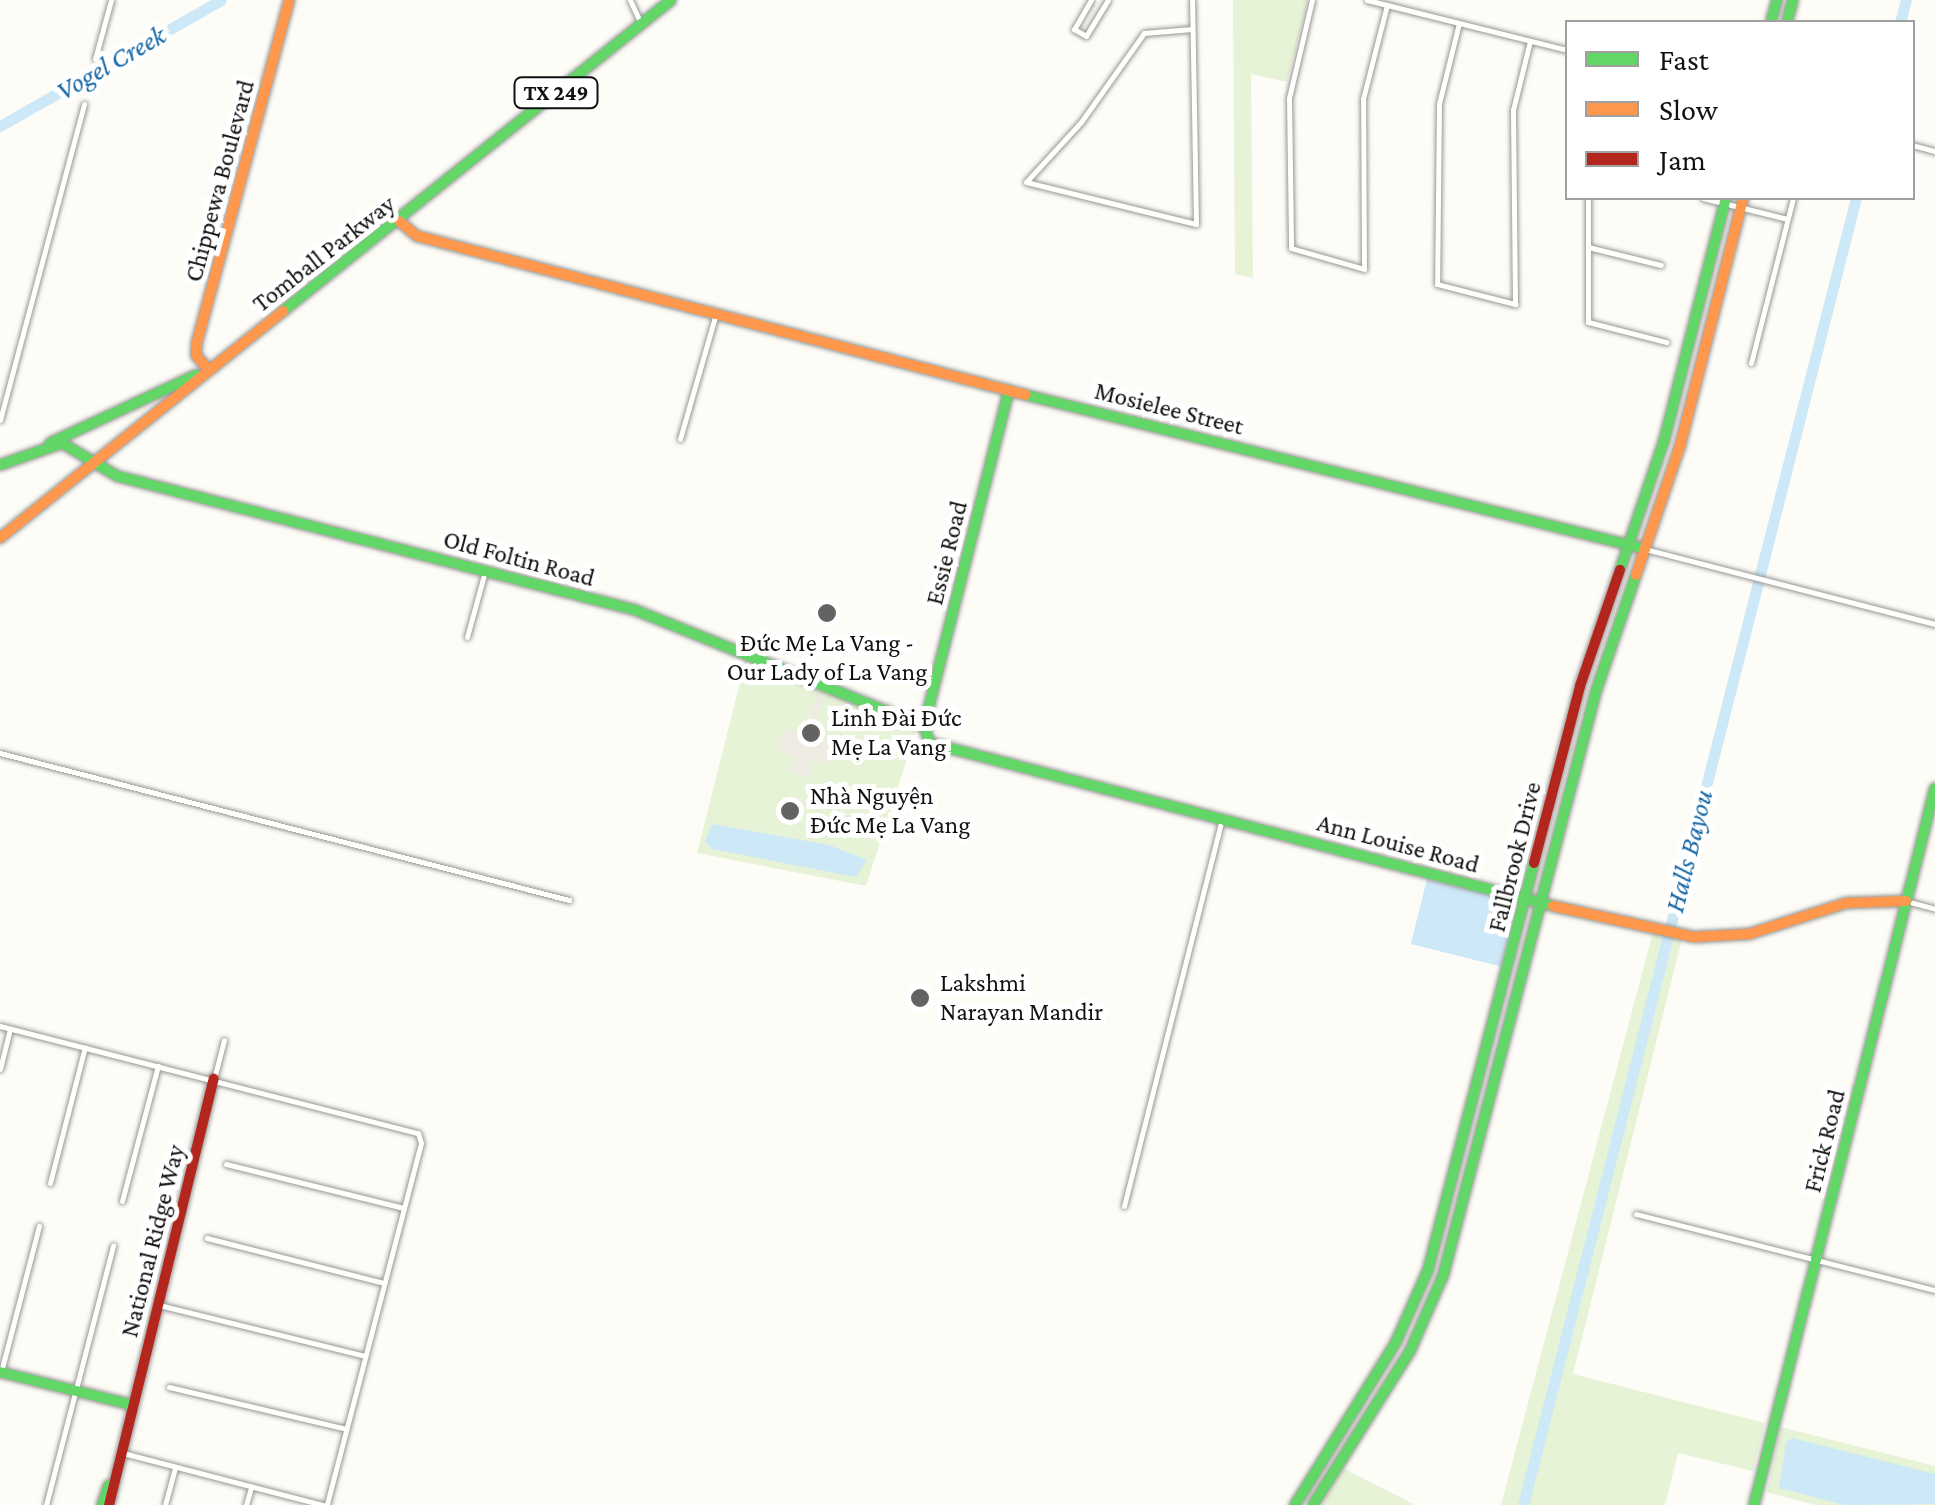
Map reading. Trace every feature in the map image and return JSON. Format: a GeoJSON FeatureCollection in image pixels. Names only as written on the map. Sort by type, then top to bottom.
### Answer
{"type":"FeatureCollection","features":[{"type":"Feature","properties":{"kind":"street"},"geometry":{"type":"LineString","coordinates":[[96,59],[112,0]]}},
{"type":"Feature","properties":{"kind":"street","name":"Chippewa Boulevard"},"geometry":{"type":"LineString","coordinates":[[207,370],[196,355],[197,342],[289,0]]}},
{"type":"Feature","properties":{"kind":"street"},"geometry":{"type":"LineString","coordinates":[[630,0],[641,24]]}},
{"type":"Feature","properties":{"kind":"street","name":"Tomball Parkway"},"geometry":{"type":"LineString","coordinates":[[0,538],[671,0]]}},
{"type":"Feature","properties":{"kind":"street"},"geometry":{"type":"LineString","coordinates":[[1091,0],[1074,29],[1086,36],[1108,0]]}},
{"type":"Feature","properties":{"kind":"street"},"geometry":{"type":"LineString","coordinates":[[1192,0],[1196,224],[1026,182],[1080,122],[1144,34],[1192,29]]}},
{"type":"Feature","properties":{"kind":"street"},"geometry":{"type":"LineString","coordinates":[[1312,0],[1289,98],[1291,248],[1364,269],[1363,99],[1387,5]]}},
{"type":"Feature","properties":{"kind":"street"},"geometry":{"type":"LineString","coordinates":[[1366,0],[1565,49]]}},
{"type":"Feature","properties":{"kind":"street"},"geometry":{"type":"LineString","coordinates":[[1776,4],[1790,12]]}},
{"type":"Feature","properties":{"kind":"street"},"geometry":{"type":"LineString","coordinates":[[1459,22],[1439,104],[1437,284],[1515,304],[1512,110],[1530,40]]}},
{"type":"Feature","properties":{"kind":"street"},"geometry":{"type":"LineString","coordinates":[[0,420],[84,104]]}},
{"type":"Feature","properties":{"kind":"street"},"geometry":{"type":"LineString","coordinates":[[1588,200],[1588,322],[1666,342]]}},
{"type":"Feature","properties":{"kind":"street"},"geometry":{"type":"LineString","coordinates":[[1725,200],[1742,202],[1787,219]]}},
{"type":"Feature","properties":{"kind":"street","name":"Fallbrook Drive"},"geometry":{"type":"LineString","coordinates":[[1295,1505],[1396,1342],[1428,1270],[1580,686],[1664,441],[1725,200]]}},
{"type":"Feature","properties":{"kind":"street"},"geometry":{"type":"LineString","coordinates":[[1750,363],[1792,200]]}},
{"type":"Feature","properties":{"kind":"street","name":"Fallbrook Drive"},"geometry":{"type":"LineString","coordinates":[[1313,1505],[1410,1351],[1443,1276],[1601,672],[1680,446],[1742,202]]}},
{"type":"Feature","properties":{"kind":"street","name":"Mosielee Street"},"geometry":{"type":"LineString","coordinates":[[398,221],[417,236],[715,316],[1935,624]]}},
{"type":"Feature","properties":{"kind":"street"},"geometry":{"type":"LineString","coordinates":[[1588,247],[1661,265]]}},
{"type":"Feature","properties":{"kind":"street"},"geometry":{"type":"LineString","coordinates":[[680,439],[715,316]]}},
{"type":"Feature","properties":{"kind":"street"},"geometry":{"type":"LineString","coordinates":[[0,465],[207,370]]}},
{"type":"Feature","properties":{"kind":"street","name":"Essie Road"},"geometry":{"type":"LineString","coordinates":[[924,726],[1010,390]]}},
{"type":"Feature","properties":{"kind":"street","name":"Old Foltin Road"},"geometry":{"type":"LineString","coordinates":[[50,442],[124,478],[635,610],[924,726]]}},
{"type":"Feature","properties":{"kind":"street"},"geometry":{"type":"LineString","coordinates":[[467,637],[485,571]]}},
{"type":"Feature","properties":{"kind":"street","name":"Ann Louise Road"},"geometry":{"type":"LineString","coordinates":[[924,726],[930,743],[1542,902],[1688,936],[1740,936],[1830,906],[1906,901],[1935,909]]}},
{"type":"Feature","properties":{"kind":"street"},"geometry":{"type":"LineString","coordinates":[[0,753],[569,900]]}},
{"type":"Feature","properties":{"kind":"street","name":"Frick Road"},"geometry":{"type":"LineString","coordinates":[[1754,1505],[1935,788]]}},
{"type":"Feature","properties":{"kind":"street"},"geometry":{"type":"LineString","coordinates":[[1124,1206],[1222,819]]}},
{"type":"Feature","properties":{"kind":"street"},"geometry":{"type":"LineString","coordinates":[[0,1026],[418,1134],[404,1208],[325,1505],[120,1452]]}},
{"type":"Feature","properties":{"kind":"street"},"geometry":{"type":"LineString","coordinates":[[0,1069],[10,1028]]}},
{"type":"Feature","properties":{"kind":"street","name":"National Ridge Way"},"geometry":{"type":"LineString","coordinates":[[106,1505],[224,1040]]}},
{"type":"Feature","properties":{"kind":"street"},"geometry":{"type":"LineString","coordinates":[[50,1183],[85,1047]]}},
{"type":"Feature","properties":{"kind":"street"},"geometry":{"type":"LineString","coordinates":[[122,1200],[158,1066]]}},
{"type":"Feature","properties":{"kind":"street"},"geometry":{"type":"LineString","coordinates":[[1462,1148],[1476,1152]]}},
{"type":"Feature","properties":{"kind":"street"},"geometry":{"type":"LineString","coordinates":[[226,1164],[404,1208]]}},
{"type":"Feature","properties":{"kind":"street"},"geometry":{"type":"LineString","coordinates":[[1636,1214],[1935,1290]]}},
{"type":"Feature","properties":{"kind":"street"},"geometry":{"type":"LineString","coordinates":[[38,1226],[0,1373],[132,1406]]}},
{"type":"Feature","properties":{"kind":"street"},"geometry":{"type":"LineString","coordinates":[[207,1238],[384,1283]]}},
{"type":"Feature","properties":{"kind":"street"},"geometry":{"type":"LineString","coordinates":[[46,1505],[113,1245]]}},
{"type":"Feature","properties":{"kind":"street"},"geometry":{"type":"LineString","coordinates":[[1428,1270],[1443,1276]]}},
{"type":"Feature","properties":{"kind":"street"},"geometry":{"type":"LineString","coordinates":[[158,1304],[365,1356]]}},
{"type":"Feature","properties":{"kind":"street"},"geometry":{"type":"LineString","coordinates":[[169,1387],[346,1429]]}},
{"type":"Feature","properties":{"kind":"street"},"geometry":{"type":"LineString","coordinates":[[165,1505],[175,1467]]}},
{"type":"Feature","properties":{"kind":"street"},"geometry":{"type":"LineString","coordinates":[[246,1505],[251,1487]]}},
{"type":"Feature","properties":{"kind":"green space"},"geometry":{"type":"Polygon","coordinates":[[[1233,0],[1308,0],[1287,82],[1251,74],[1253,278],[1235,274],[1233,0]]]}},
{"type":"Feature","properties":{"kind":"green space"},"geometry":{"type":"Polygon","coordinates":[[[746,659],[917,728],[866,886],[697,853],[746,659]]]}},
{"type":"Feature","properties":{"kind":"green space"},"geometry":{"type":"Polygon","coordinates":[[[1653,932],[1682,939],[1573,1374],[1765,1423],[1753,1471],[1678,1453],[1665,1505],[1501,1505],[1653,932]]]}},
{"type":"Feature","properties":{"kind":"green space"},"geometry":{"type":"Polygon","coordinates":[[[1781,1427],[1935,1466],[1935,1505],[1816,1505],[1767,1492],[1781,1427]]]}},
{"type":"Feature","properties":{"kind":"green space"},"geometry":{"type":"Polygon","coordinates":[[[1343,1468],[1415,1505],[1322,1505],[1343,1468]]]}},
{"type":"Feature","properties":{"kind":"shaded area"},"geometry":{"type":"Polygon","coordinates":[[[817,693],[824,696],[814,735],[836,741],[831,762],[810,764],[814,775],[808,778],[788,770],[797,760],[779,749],[784,728],[806,733],[817,693]]]}},
{"type":"Feature","properties":{"kind":"water"},"geometry":{"type":"Polygon","coordinates":[[[712,824],[829,845],[867,860],[856,877],[712,849],[705,841],[712,824]]]}},
{"type":"Feature","properties":{"kind":"water"},"geometry":{"type":"Polygon","coordinates":[[[1427,879],[1517,901],[1501,967],[1411,944],[1427,879]]]}},
{"type":"Feature","properties":{"kind":"water"},"geometry":{"type":"Polygon","coordinates":[[[1792,1438],[1935,1474],[1935,1504],[1844,1505],[1779,1488],[1786,1442],[1792,1438]]]}},
{"type":"Feature","properties":{"kind":"waterway","name":"Vogel Creek"},"geometry":{"type":"LineString","coordinates":[[0,126],[221,0]]}},
{"type":"Feature","properties":{"kind":"waterway","name":"Halls Bayou"},"geometry":{"type":"LineString","coordinates":[[1901,20],[1906,0]]}},
{"type":"Feature","properties":{"kind":"waterway","name":"Halls Bayou"},"geometry":{"type":"LineString","coordinates":[[1523,1505],[1855,200]]}},
{"type":"Feature","properties":{"kind":"traffic: fast"},"geometry":{"type":"LineString","coordinates":[[283,311],[671,0]]}},
{"type":"Feature","properties":{"kind":"traffic: fast"},"geometry":{"type":"LineString","coordinates":[[1772,20],[1777,0]]}},
{"type":"Feature","properties":{"kind":"traffic: fast"},"geometry":{"type":"LineString","coordinates":[[1788,20],[1793,0]]}},
{"type":"Feature","properties":{"kind":"traffic: fast"},"geometry":{"type":"LineString","coordinates":[[1620,570],[1664,441],[1725,200]]}},
{"type":"Feature","properties":{"kind":"traffic: fast"},"geometry":{"type":"LineString","coordinates":[[50,443],[196,375]]}},
{"type":"Feature","properties":{"kind":"traffic: fast"},"geometry":{"type":"LineString","coordinates":[[1009,390],[924,726],[930,743],[1553,906]]}},
{"type":"Feature","properties":{"kind":"traffic: fast"},"geometry":{"type":"LineString","coordinates":[[1026,395],[1645,549]]}},
{"type":"Feature","properties":{"kind":"traffic: fast"},"geometry":{"type":"LineString","coordinates":[[0,465],[62,443],[117,476],[635,610],[924,726]]}},
{"type":"Feature","properties":{"kind":"traffic: fast"},"geometry":{"type":"LineString","coordinates":[[1313,1505],[1410,1351],[1443,1276],[1596,691],[1636,575]]}},
{"type":"Feature","properties":{"kind":"traffic: fast"},"geometry":{"type":"LineString","coordinates":[[1754,1505],[1935,788]]}},
{"type":"Feature","properties":{"kind":"traffic: fast"},"geometry":{"type":"LineString","coordinates":[[1295,1505],[1396,1342],[1428,1270],[1534,863]]}},
{"type":"Feature","properties":{"kind":"traffic: fast"},"geometry":{"type":"LineString","coordinates":[[0,1372],[132,1405]]}},
{"type":"Feature","properties":{"kind":"traffic: fast"},"geometry":{"type":"LineString","coordinates":[[102,1505],[109,1485]]}},
{"type":"Feature","properties":{"kind":"traffic: slow"},"geometry":{"type":"LineString","coordinates":[[208,369],[196,355],[197,342],[289,0]]}},
{"type":"Feature","properties":{"kind":"traffic: slow"},"geometry":{"type":"LineString","coordinates":[[1636,575],[1680,446],[1742,200]]}},
{"type":"Feature","properties":{"kind":"traffic: slow"},"geometry":{"type":"LineString","coordinates":[[399,221],[417,236],[1026,395]]}},
{"type":"Feature","properties":{"kind":"traffic: slow"},"geometry":{"type":"LineString","coordinates":[[0,538],[283,311]]}},
{"type":"Feature","properties":{"kind":"traffic: slow"},"geometry":{"type":"LineString","coordinates":[[1553,906],[1694,937],[1749,934],[1846,903],[1906,901]]}},
{"type":"Feature","properties":{"kind":"traffic: jam"},"geometry":{"type":"LineString","coordinates":[[1534,863],[1580,686],[1620,570]]}},
{"type":"Feature","properties":{"kind":"traffic: jam"},"geometry":{"type":"LineString","coordinates":[[109,1505],[214,1079]]}},
{"type":"Feature","properties":{"kind":"place","name":"Đức Mẹ La Vang - Our Lady of La Vang"},"geometry":{"type":"Point","coordinates":[827,613]}},
{"type":"Feature","properties":{"kind":"place","name":"Linh Đài Đức Mẹ La Vang"},"geometry":{"type":"Point","coordinates":[811,733]}},
{"type":"Feature","properties":{"kind":"place","name":"Nhà Nguyện Đức Mẹ La Vang"},"geometry":{"type":"Point","coordinates":[790,811]}},
{"type":"Feature","properties":{"kind":"place","name":"Lakshmi Narayan Mandir"},"geometry":{"type":"Point","coordinates":[920,998]}}]}
